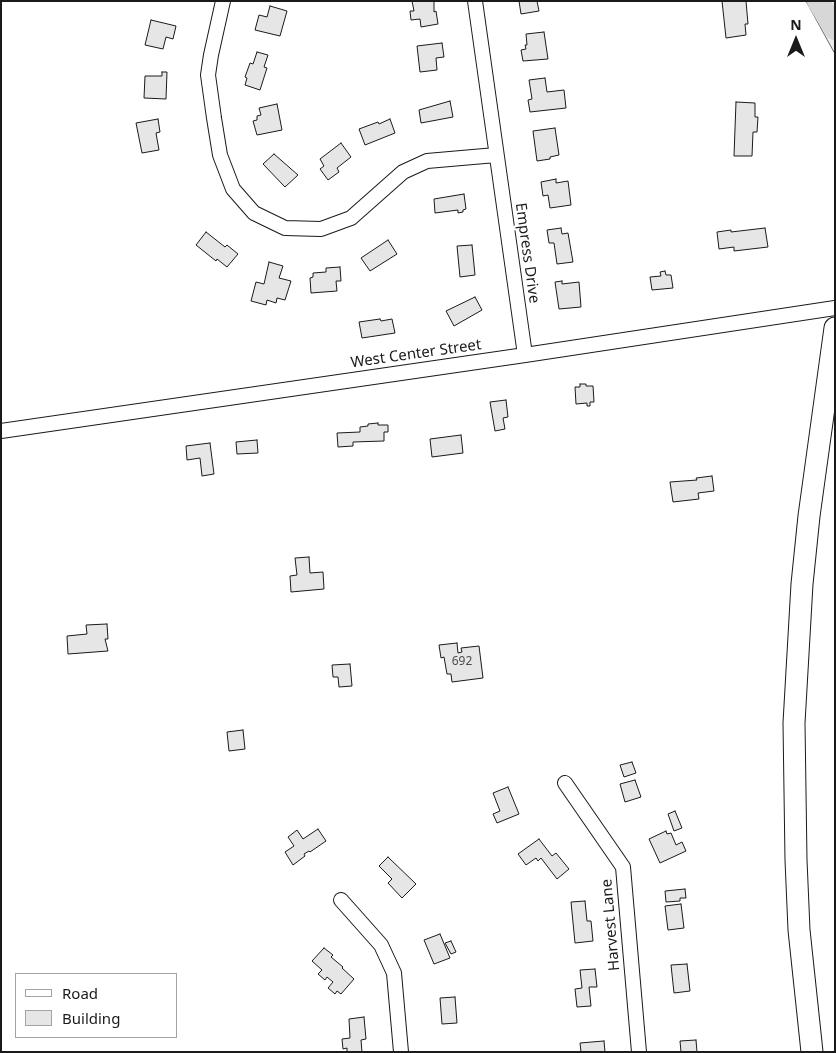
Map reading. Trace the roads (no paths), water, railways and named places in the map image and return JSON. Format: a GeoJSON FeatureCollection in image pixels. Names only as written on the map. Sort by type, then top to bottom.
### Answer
{"type":"FeatureCollection","features":[{"type":"Feature","properties":{"kind":"highway"},"geometry":{"type":"LineString","coordinates":[[812,1052],[799,930],[796,870],[794,723],[802,584],[811,499],[834,336]]}},
{"type":"Feature","properties":{"kind":"street"},"geometry":{"type":"LineString","coordinates":[[223,1],[208,75],[214,118],[220,155],[233,189],[254,213],[286,228],[321,229],[351,218],[403,172],[428,161],[496,155]]}},
{"type":"Feature","properties":{"kind":"street","name":"Empress Drive"},"geometry":{"type":"LineString","coordinates":[[474,1],[525,355]]}},
{"type":"Feature","properties":{"kind":"street","name":"West Center Street"},"geometry":{"type":"LineString","coordinates":[[1,431],[835,308]]}},
{"type":"Feature","properties":{"kind":"street","name":"Harvest Lane"},"geometry":{"type":"LineString","coordinates":[[565,783],[623,867],[638,1052]]}},
{"type":"Feature","properties":{"kind":"street"},"geometry":{"type":"LineString","coordinates":[[341,900],[381,945],[394,973],[401,1052]]}},
{"type":"Feature","properties":{"kind":"waterway"},"geometry":{"type":"LineString","coordinates":[[818,1],[835,29]]}}]}
